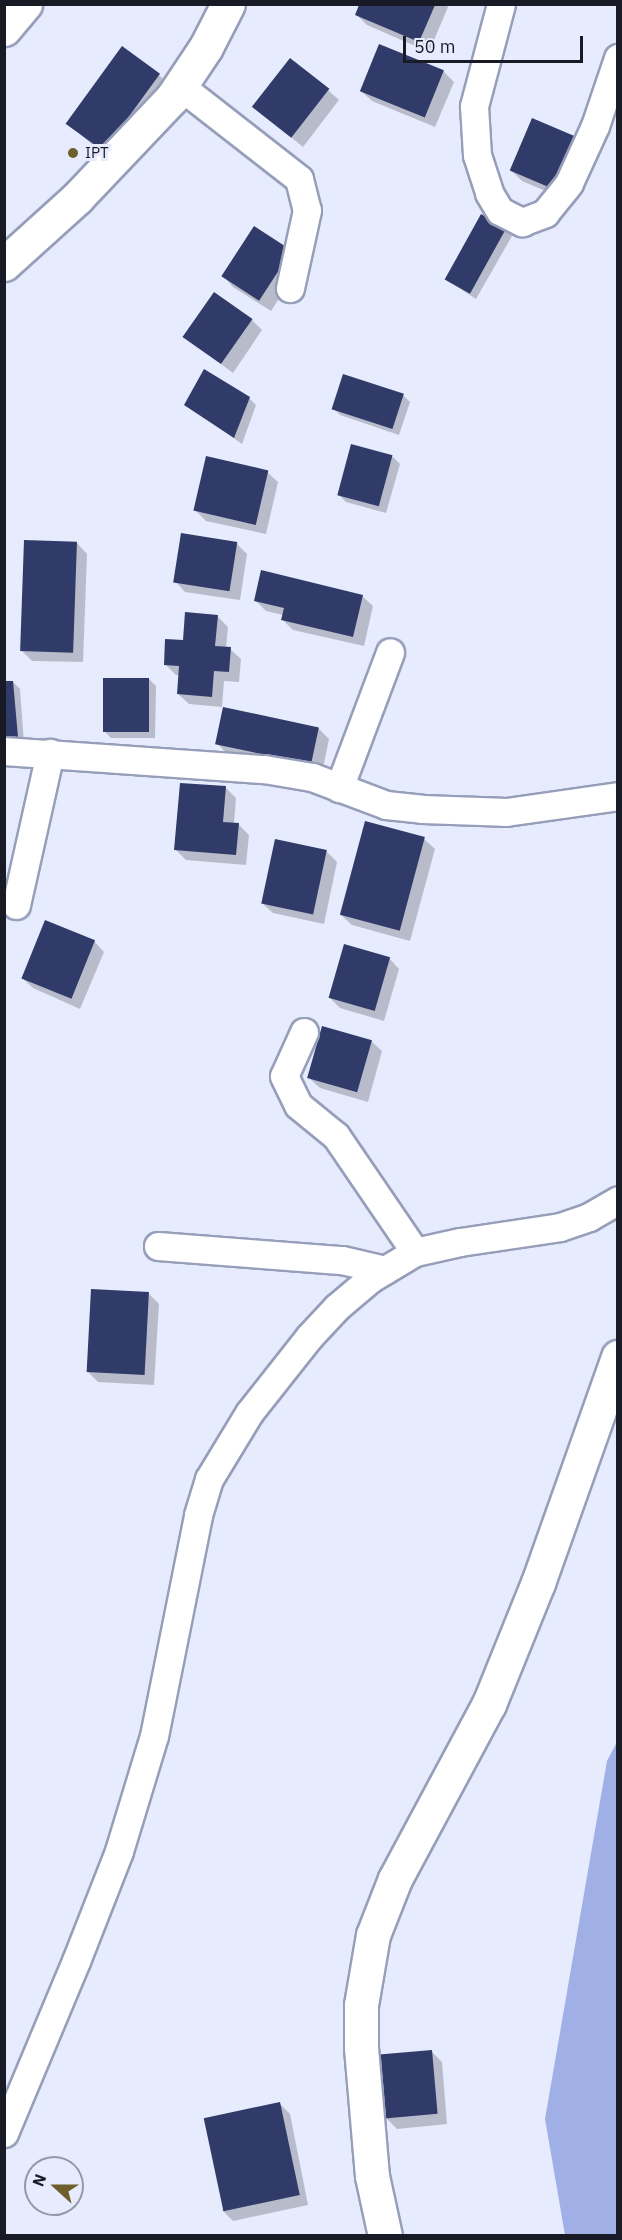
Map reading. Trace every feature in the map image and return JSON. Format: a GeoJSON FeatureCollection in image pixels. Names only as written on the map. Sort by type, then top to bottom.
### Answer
{"type":"FeatureCollection","features":[{"type":"Feature","properties":{"kind":"main road"},"geometry":{"type":"LineString","coordinates":[[4,29],[25,4]]}},
{"type":"Feature","properties":{"kind":"main road"},"geometry":{"type":"LineString","coordinates":[[4,264],[77,198],[180,86],[206,47],[228,4]]}},
{"type":"Feature","properties":{"kind":"main road"},"geometry":{"type":"LineString","coordinates":[[385,2235],[372,2176],[362,2047],[361,2005],[373,1935],[395,1879],[489,1704],[538,1583],[618,1357]]}},
{"type":"Feature","properties":{"kind":"street"},"geometry":{"type":"LineString","coordinates":[[501,4],[474,106],[477,155],[489,193],[500,211],[522,222],[545,213],[569,183],[595,126],[618,58]]}},
{"type":"Feature","properties":{"kind":"street"},"geometry":{"type":"LineString","coordinates":[[180,86],[299,179],[307,210],[290,288]]}},
{"type":"Feature","properties":{"kind":"street"},"geometry":{"type":"LineString","coordinates":[[339,788],[390,652]]}},
{"type":"Feature","properties":{"kind":"street"},"geometry":{"type":"LineString","coordinates":[[4,751],[264,769],[312,777],[386,806],[462,812],[506,812],[618,796]]}},
{"type":"Feature","properties":{"kind":"street"},"geometry":{"type":"LineString","coordinates":[[16,906],[50,753]]}},
{"type":"Feature","properties":{"kind":"street"},"geometry":{"type":"LineString","coordinates":[[304,1032],[284,1076],[298,1106],[336,1136],[415,1252]]}},
{"type":"Feature","properties":{"kind":"street"},"geometry":{"type":"LineString","coordinates":[[4,2133],[119,1851],[154,1736],[198,1515],[209,1479],[249,1413],[309,1336],[337,1307],[370,1279],[415,1252],[460,1242],[560,1227],[589,1217],[618,1200]]}},
{"type":"Feature","properties":{"kind":"street"},"geometry":{"type":"LineString","coordinates":[[158,1246],[342,1260],[385,1270]]}},
{"type":"Feature","properties":{"kind":"shaded area"},"geometry":{"type":"Polygon","coordinates":[[[617,1742],[617,2235],[565,2235],[545,2119],[607,1761],[617,1742]]]}},
{"type":"Feature","properties":{"kind":"building"},"geometry":{"type":"Polygon","coordinates":[[[359,5],[435,5],[419,42],[355,15],[359,5]]]}},
{"type":"Feature","properties":{"kind":"building"},"geometry":{"type":"Polygon","coordinates":[[[379,44],[444,70],[425,118],[360,91],[379,44]]]}},
{"type":"Feature","properties":{"kind":"building"},"geometry":{"type":"Polygon","coordinates":[[[122,46],[160,74],[104,151],[66,124],[122,46]]]}},
{"type":"Feature","properties":{"kind":"building"},"geometry":{"type":"Polygon","coordinates":[[[290,58],[329,89],[291,138],[252,107],[290,58]]]}},
{"type":"Feature","properties":{"kind":"building"},"geometry":{"type":"Polygon","coordinates":[[[532,118],[574,136],[552,188],[510,170],[532,118]]]}},
{"type":"Feature","properties":{"kind":"building"},"geometry":{"type":"Polygon","coordinates":[[[481,214],[506,228],[470,294],[445,280],[481,214]]]}},
{"type":"Feature","properties":{"kind":"building"},"geometry":{"type":"Polygon","coordinates":[[[254,226],[292,251],[259,301],[221,276],[254,226]]]}},
{"type":"Feature","properties":{"kind":"building"},"geometry":{"type":"Polygon","coordinates":[[[214,292],[253,319],[221,364],[182,337],[214,292]]]}},
{"type":"Feature","properties":{"kind":"building"},"geometry":{"type":"Polygon","coordinates":[[[204,369],[250,397],[234,438],[184,405],[204,369]]]}},
{"type":"Feature","properties":{"kind":"building"},"geometry":{"type":"Polygon","coordinates":[[[343,374],[404,394],[392,429],[332,409],[343,374]]]}},
{"type":"Feature","properties":{"kind":"building"},"geometry":{"type":"Polygon","coordinates":[[[351,444],[393,455],[379,506],[337,495],[351,444]]]}},
{"type":"Feature","properties":{"kind":"building"},"geometry":{"type":"Polygon","coordinates":[[[206,456],[268,470],[256,525],[193,511],[206,456]]]}},
{"type":"Feature","properties":{"kind":"building"},"geometry":{"type":"Polygon","coordinates":[[[181,533],[237,542],[229,591],[173,582],[181,533]]]}},
{"type":"Feature","properties":{"kind":"building"},"geometry":{"type":"Polygon","coordinates":[[[24,540],[77,542],[73,653],[20,651],[24,540]]]}},
{"type":"Feature","properties":{"kind":"building"},"geometry":{"type":"Polygon","coordinates":[[[261,570],[363,595],[353,637],[281,620],[284,608],[254,601],[261,570]]]}},
{"type":"Feature","properties":{"kind":"building"},"geometry":{"type":"Polygon","coordinates":[[[185,612],[218,615],[215,646],[231,647],[229,672],[214,671],[212,697],[177,694],[179,666],[164,665],[165,639],[183,640],[185,612]]]}},
{"type":"Feature","properties":{"kind":"building"},"geometry":{"type":"Polygon","coordinates":[[[103,678],[149,678],[149,732],[103,732],[103,678]]]}},
{"type":"Feature","properties":{"kind":"building"},"geometry":{"type":"Polygon","coordinates":[[[4,681],[13,681],[18,737],[4,738],[4,681]]]}},
{"type":"Feature","properties":{"kind":"building"},"geometry":{"type":"Polygon","coordinates":[[[223,707],[319,727],[311,765],[215,744],[223,707]]]}},
{"type":"Feature","properties":{"kind":"building"},"geometry":{"type":"Polygon","coordinates":[[[180,783],[226,786],[223,822],[239,823],[236,855],[174,850],[180,783]]]}},
{"type":"Feature","properties":{"kind":"building"},"geometry":{"type":"Polygon","coordinates":[[[365,821],[425,837],[400,931],[340,915],[365,821]]]}},
{"type":"Feature","properties":{"kind":"building"},"geometry":{"type":"Polygon","coordinates":[[[275,839],[327,850],[313,915],[261,904],[275,839]]]}},
{"type":"Feature","properties":{"kind":"building"},"geometry":{"type":"Polygon","coordinates":[[[45,920],[95,940],[71,999],[21,978],[45,920]]]}},
{"type":"Feature","properties":{"kind":"building"},"geometry":{"type":"Polygon","coordinates":[[[344,944],[390,957],[375,1011],[329,998],[344,944]]]}},
{"type":"Feature","properties":{"kind":"building"},"geometry":{"type":"Polygon","coordinates":[[[322,1026],[372,1040],[357,1092],[307,1078],[322,1026]]]}},
{"type":"Feature","properties":{"kind":"building"},"geometry":{"type":"Polygon","coordinates":[[[91,1289],[149,1292],[145,1375],[87,1372],[91,1289]]]}},
{"type":"Feature","properties":{"kind":"building"},"geometry":{"type":"Polygon","coordinates":[[[432,2050],[438,2114],[385,2118],[379,2055],[432,2050]]]}},
{"type":"Feature","properties":{"kind":"building"},"geometry":{"type":"Polygon","coordinates":[[[280,2102],[300,2195],[223,2211],[204,2118],[280,2102]]]}},
{"type":"Feature","properties":{"kind":"place","name":"IPT"},"geometry":{"type":"Point","coordinates":[73,153]}}]}
